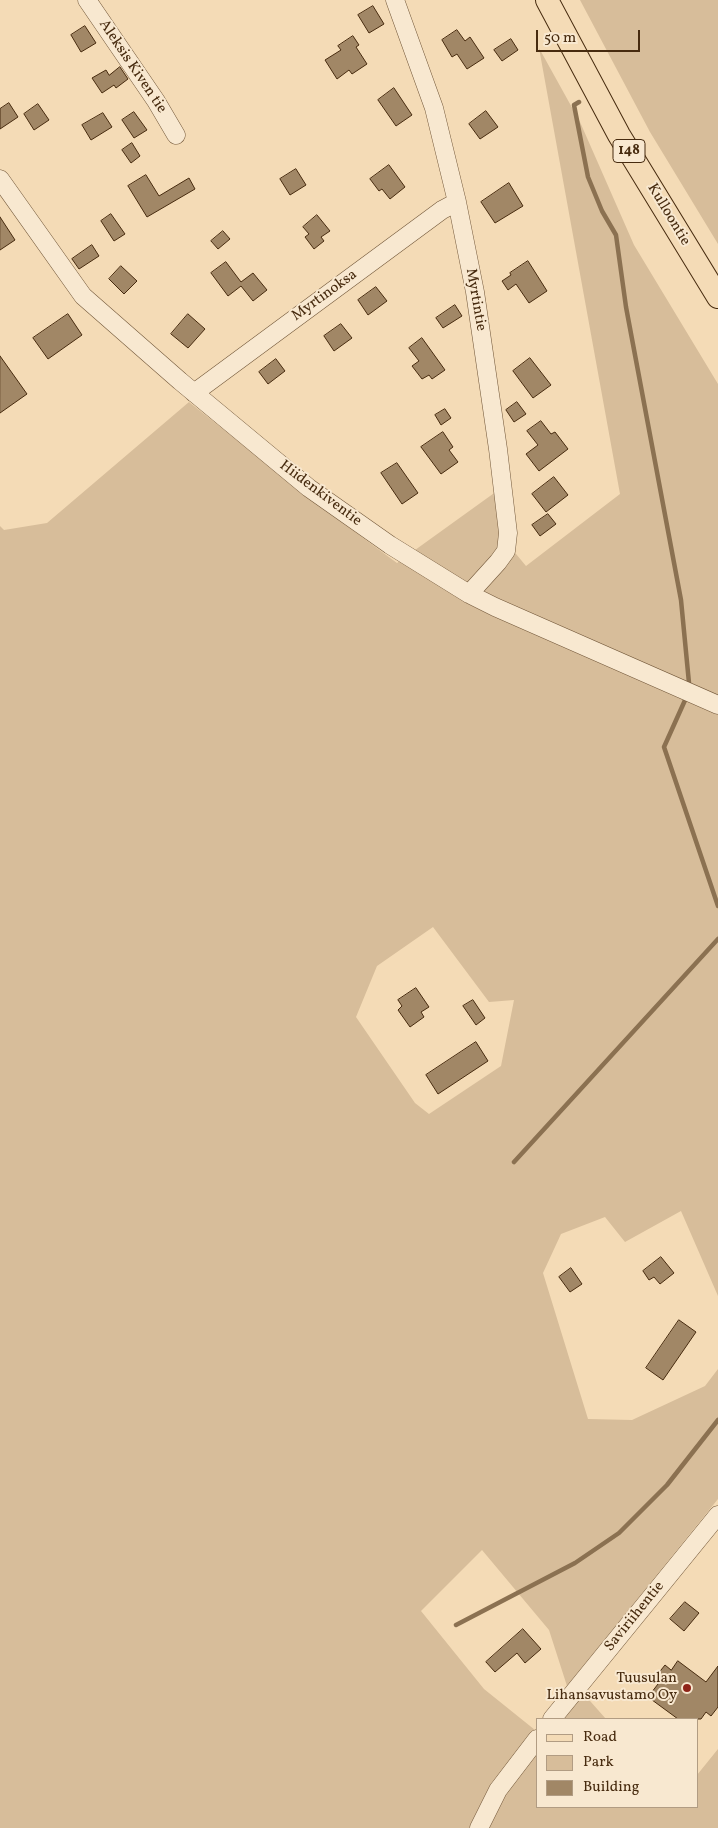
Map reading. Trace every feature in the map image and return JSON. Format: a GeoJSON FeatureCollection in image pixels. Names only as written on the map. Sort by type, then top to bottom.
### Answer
{"type":"FeatureCollection","features":[{"type":"Feature","properties":{"kind":"main road","name":"Kulloontie"},"geometry":{"type":"LineString","coordinates":[[547,0],[619,135],[718,297]]}},
{"type":"Feature","properties":{"kind":"street","name":"Aleksis Kiven tie"},"geometry":{"type":"LineString","coordinates":[[87,0],[156,101],[176,135]]}},
{"type":"Feature","properties":{"kind":"street","name":"Myrtintie"},"geometry":{"type":"LineString","coordinates":[[395,0],[434,108],[457,202],[480,324],[498,449],[508,533],[506,551],[468,594]]}},
{"type":"Feature","properties":{"kind":"street","name":"Hiidenkiventie"},"geometry":{"type":"LineString","coordinates":[[0,179],[84,296],[194,393],[309,488],[390,545],[468,594],[718,705]]}},
{"type":"Feature","properties":{"kind":"street","name":"Myrtinoksa"},"geometry":{"type":"LineString","coordinates":[[194,393],[442,210],[457,202]]}},
{"type":"Feature","properties":{"kind":"street","name":"Saviriihentie"},"geometry":{"type":"LineString","coordinates":[[553,1718],[718,1514]]}},
{"type":"Feature","properties":{"kind":"street"},"geometry":{"type":"LineString","coordinates":[[479,1828],[498,1790],[536,1740]]}},
{"type":"Feature","properties":{"kind":"green space"},"geometry":{"type":"Polygon","coordinates":[[[580,0],[718,0],[718,244],[650,132],[580,0]]]}},
{"type":"Feature","properties":{"kind":"green space"},"geometry":{"type":"Polygon","coordinates":[[[539,48],[580,122],[634,245],[718,384],[718,1296],[681,1211],[625,1242],[605,1217],[561,1234],[543,1273],[588,1419],[632,1420],[705,1386],[718,1369],[718,1499],[567,1686],[549,1630],[482,1550],[421,1611],[484,1689],[535,1730],[492,1782],[469,1828],[0,1828],[0,526],[4,530],[47,523],[189,402],[313,501],[397,563],[497,491],[502,537],[526,566],[620,494],[539,48]],[[433,927],[377,966],[356,1017],[415,1103],[429,1114],[501,1066],[514,1000],[489,1002],[433,927]]]}},
{"type":"Feature","properties":{"kind":"green space"},"geometry":{"type":"Polygon","coordinates":[[[583,1693],[605,1718],[564,1718],[583,1693]]]}},
{"type":"Feature","properties":{"kind":"green space"},"geometry":{"type":"Polygon","coordinates":[[[718,1749],[718,1828],[488,1828],[506,1792],[536,1754],[536,1808],[698,1808],[698,1774],[718,1749]]]}},
{"type":"Feature","properties":{"kind":"building"},"geometry":{"type":"Polygon","coordinates":[[[373,6],[384,24],[369,33],[358,15],[373,6]]]}},
{"type":"Feature","properties":{"kind":"building"},"geometry":{"type":"Polygon","coordinates":[[[85,26],[96,43],[81,52],[71,35],[85,26]]]}},
{"type":"Feature","properties":{"kind":"building"},"geometry":{"type":"Polygon","coordinates":[[[457,30],[465,41],[470,37],[484,58],[467,69],[457,54],[452,57],[442,40],[457,30]]]}},
{"type":"Feature","properties":{"kind":"building"},"geometry":{"type":"Polygon","coordinates":[[[353,36],[359,45],[356,47],[367,64],[352,74],[349,70],[337,79],[325,60],[341,50],[338,46],[353,36]]]}},
{"type":"Feature","properties":{"kind":"building"},"geometry":{"type":"Polygon","coordinates":[[[511,39],[518,50],[502,61],[494,50],[511,39]]]}},
{"type":"Feature","properties":{"kind":"building"},"geometry":{"type":"Polygon","coordinates":[[[120,67],[128,79],[116,88],[114,85],[102,93],[92,78],[106,70],[109,75],[120,67]]]}},
{"type":"Feature","properties":{"kind":"building"},"geometry":{"type":"Polygon","coordinates":[[[394,88],[412,115],[396,126],[378,100],[394,88]]]}},
{"type":"Feature","properties":{"kind":"building"},"geometry":{"type":"Polygon","coordinates":[[[9,103],[18,117],[0,129],[0,109],[9,103]]]}},
{"type":"Feature","properties":{"kind":"building"},"geometry":{"type":"Polygon","coordinates":[[[38,104],[49,120],[34,130],[24,114],[38,104]]]}},
{"type":"Feature","properties":{"kind":"building"},"geometry":{"type":"Polygon","coordinates":[[[486,111],[498,127],[480,139],[469,124],[486,111]]]}},
{"type":"Feature","properties":{"kind":"building"},"geometry":{"type":"Polygon","coordinates":[[[134,112],[147,130],[134,138],[122,120],[134,112]]]}},
{"type":"Feature","properties":{"kind":"building"},"geometry":{"type":"Polygon","coordinates":[[[103,113],[112,127],[91,140],[82,125],[103,113]]]}},
{"type":"Feature","properties":{"kind":"building"},"geometry":{"type":"Polygon","coordinates":[[[132,143],[140,156],[131,163],[122,150],[132,143]]]}},
{"type":"Feature","properties":{"kind":"building"},"geometry":{"type":"Polygon","coordinates":[[[389,165],[405,187],[390,199],[382,189],[379,191],[370,179],[389,165]]]}},
{"type":"Feature","properties":{"kind":"building"},"geometry":{"type":"Polygon","coordinates":[[[296,169],[306,185],[290,195],[280,179],[296,169]]]}},
{"type":"Feature","properties":{"kind":"building"},"geometry":{"type":"Polygon","coordinates":[[[146,175],[159,196],[189,178],[195,189],[147,217],[128,186],[146,175]]]}},
{"type":"Feature","properties":{"kind":"building"},"geometry":{"type":"Polygon","coordinates":[[[509,183],[523,206],[495,223],[481,202],[509,183]]]}},
{"type":"Feature","properties":{"kind":"building"},"geometry":{"type":"Polygon","coordinates":[[[111,214],[125,234],[114,241],[101,221],[111,214]]]}},
{"type":"Feature","properties":{"kind":"building"},"geometry":{"type":"Polygon","coordinates":[[[317,215],[330,231],[321,237],[324,241],[314,249],[305,237],[309,234],[303,227],[317,215]]]}},
{"type":"Feature","properties":{"kind":"building"},"geometry":{"type":"Polygon","coordinates":[[[0,217],[15,240],[0,250],[0,217]]]}},
{"type":"Feature","properties":{"kind":"building"},"geometry":{"type":"Polygon","coordinates":[[[223,231],[230,239],[218,249],[211,241],[223,231]]]}},
{"type":"Feature","properties":{"kind":"building"},"geometry":{"type":"Polygon","coordinates":[[[92,245],[99,256],[79,269],[72,259],[92,245]]]}},
{"type":"Feature","properties":{"kind":"building"},"geometry":{"type":"Polygon","coordinates":[[[528,261],[547,291],[529,303],[516,284],[508,290],[502,281],[528,261]]]}},
{"type":"Feature","properties":{"kind":"building"},"geometry":{"type":"Polygon","coordinates":[[[226,262],[241,282],[253,273],[267,290],[253,301],[241,286],[228,296],[211,273],[226,262]]]}},
{"type":"Feature","properties":{"kind":"building"},"geometry":{"type":"Polygon","coordinates":[[[121,266],[137,281],[124,294],[109,279],[121,266]]]}},
{"type":"Feature","properties":{"kind":"building"},"geometry":{"type":"Polygon","coordinates":[[[376,287],[387,301],[368,315],[358,300],[376,287]]]}},
{"type":"Feature","properties":{"kind":"building"},"geometry":{"type":"Polygon","coordinates":[[[455,305],[462,316],[443,328],[436,318],[455,305]]]}},
{"type":"Feature","properties":{"kind":"building"},"geometry":{"type":"Polygon","coordinates":[[[68,314],[82,335],[48,359],[33,338],[68,314]]]}},
{"type":"Feature","properties":{"kind":"building"},"geometry":{"type":"Polygon","coordinates":[[[188,314],[205,329],[188,348],[171,334],[188,314]]]}},
{"type":"Feature","properties":{"kind":"building"},"geometry":{"type":"Polygon","coordinates":[[[341,324],[352,338],[334,351],[324,336],[341,324]]]}},
{"type":"Feature","properties":{"kind":"building"},"geometry":{"type":"Polygon","coordinates":[[[422,338],[445,370],[432,379],[429,375],[422,379],[412,366],[419,361],[409,348],[422,338]]]}},
{"type":"Feature","properties":{"kind":"building"},"geometry":{"type":"Polygon","coordinates":[[[0,356],[27,394],[0,413],[0,356]]]}},
{"type":"Feature","properties":{"kind":"building"},"geometry":{"type":"Polygon","coordinates":[[[530,358],[551,385],[533,398],[513,371],[530,358]]]}},
{"type":"Feature","properties":{"kind":"building"},"geometry":{"type":"Polygon","coordinates":[[[276,359],[285,371],[268,384],[259,372],[276,359]]]}},
{"type":"Feature","properties":{"kind":"building"},"geometry":{"type":"Polygon","coordinates":[[[517,402],[526,414],[514,422],[506,410],[517,402]]]}},
{"type":"Feature","properties":{"kind":"building"},"geometry":{"type":"Polygon","coordinates":[[[445,409],[451,418],[441,425],[435,415],[445,409]]]}},
{"type":"Feature","properties":{"kind":"building"},"geometry":{"type":"Polygon","coordinates":[[[541,421],[551,434],[555,432],[568,449],[539,471],[526,454],[538,445],[527,431],[541,421]]]}},
{"type":"Feature","properties":{"kind":"building"},"geometry":{"type":"Polygon","coordinates":[[[443,432],[453,447],[449,450],[458,462],[441,474],[421,447],[443,432]]]}},
{"type":"Feature","properties":{"kind":"building"},"geometry":{"type":"Polygon","coordinates":[[[397,463],[418,493],[402,504],[381,473],[397,463]]]}},
{"type":"Feature","properties":{"kind":"building"},"geometry":{"type":"Polygon","coordinates":[[[554,477],[568,495],[546,512],[532,494],[554,477]]]}},
{"type":"Feature","properties":{"kind":"building"},"geometry":{"type":"Polygon","coordinates":[[[548,514],[556,524],[540,536],[532,525],[548,514]]]}},
{"type":"Feature","properties":{"kind":"building"},"geometry":{"type":"Polygon","coordinates":[[[416,988],[429,1007],[421,1012],[424,1017],[410,1027],[398,1010],[402,1006],[398,1000],[416,988]]]}},
{"type":"Feature","properties":{"kind":"building"},"geometry":{"type":"Polygon","coordinates":[[[473,1000],[485,1018],[476,1025],[463,1006],[473,1000]]]}},
{"type":"Feature","properties":{"kind":"building"},"geometry":{"type":"Polygon","coordinates":[[[476,1042],[488,1061],[438,1094],[426,1075],[476,1042]]]}},
{"type":"Feature","properties":{"kind":"building"},"geometry":{"type":"Polygon","coordinates":[[[661,1257],[674,1273],[660,1284],[654,1277],[649,1280],[643,1271],[661,1257]]]}},
{"type":"Feature","properties":{"kind":"building"},"geometry":{"type":"Polygon","coordinates":[[[571,1268],[582,1284],[570,1292],[559,1277],[571,1268]]]}},
{"type":"Feature","properties":{"kind":"building"},"geometry":{"type":"Polygon","coordinates":[[[679,1320],[696,1332],[663,1380],[646,1368],[679,1320]]]}},
{"type":"Feature","properties":{"kind":"building"},"geometry":{"type":"Polygon","coordinates":[[[685,1602],[699,1613],[684,1631],[670,1619],[685,1602]]]}},
{"type":"Feature","properties":{"kind":"building"},"geometry":{"type":"Polygon","coordinates":[[[523,1629],[541,1649],[525,1663],[517,1653],[495,1672],[486,1662],[523,1629]]]}},
{"type":"Feature","properties":{"kind":"building","name":"Tuusulan Lihansavustamo Oy"},"geometry":{"type":"Polygon","coordinates":[[[678,1661],[706,1682],[718,1666],[718,1707],[711,1716],[706,1712],[701,1719],[677,1718],[648,1697],[658,1684],[653,1680],[665,1665],[671,1670],[678,1661]]]}},
{"type":"Feature","properties":{"kind":"waterway"},"geometry":{"type":"LineString","coordinates":[[579,102],[574,105],[588,177],[602,211],[616,235],[626,307],[681,600],[689,683]]}},
{"type":"Feature","properties":{"kind":"waterway"},"geometry":{"type":"LineString","coordinates":[[686,698],[664,747],[718,906]]}},
{"type":"Feature","properties":{"kind":"waterway"},"geometry":{"type":"LineString","coordinates":[[514,1162],[718,939]]}},
{"type":"Feature","properties":{"kind":"waterway"},"geometry":{"type":"LineString","coordinates":[[456,1625],[575,1563],[619,1533],[667,1485],[718,1420]]}},
{"type":"Feature","properties":{"kind":"place","name":"Tuusulan Lihansavustamo Oy"},"geometry":{"type":"Point","coordinates":[687,1688]}}]}
